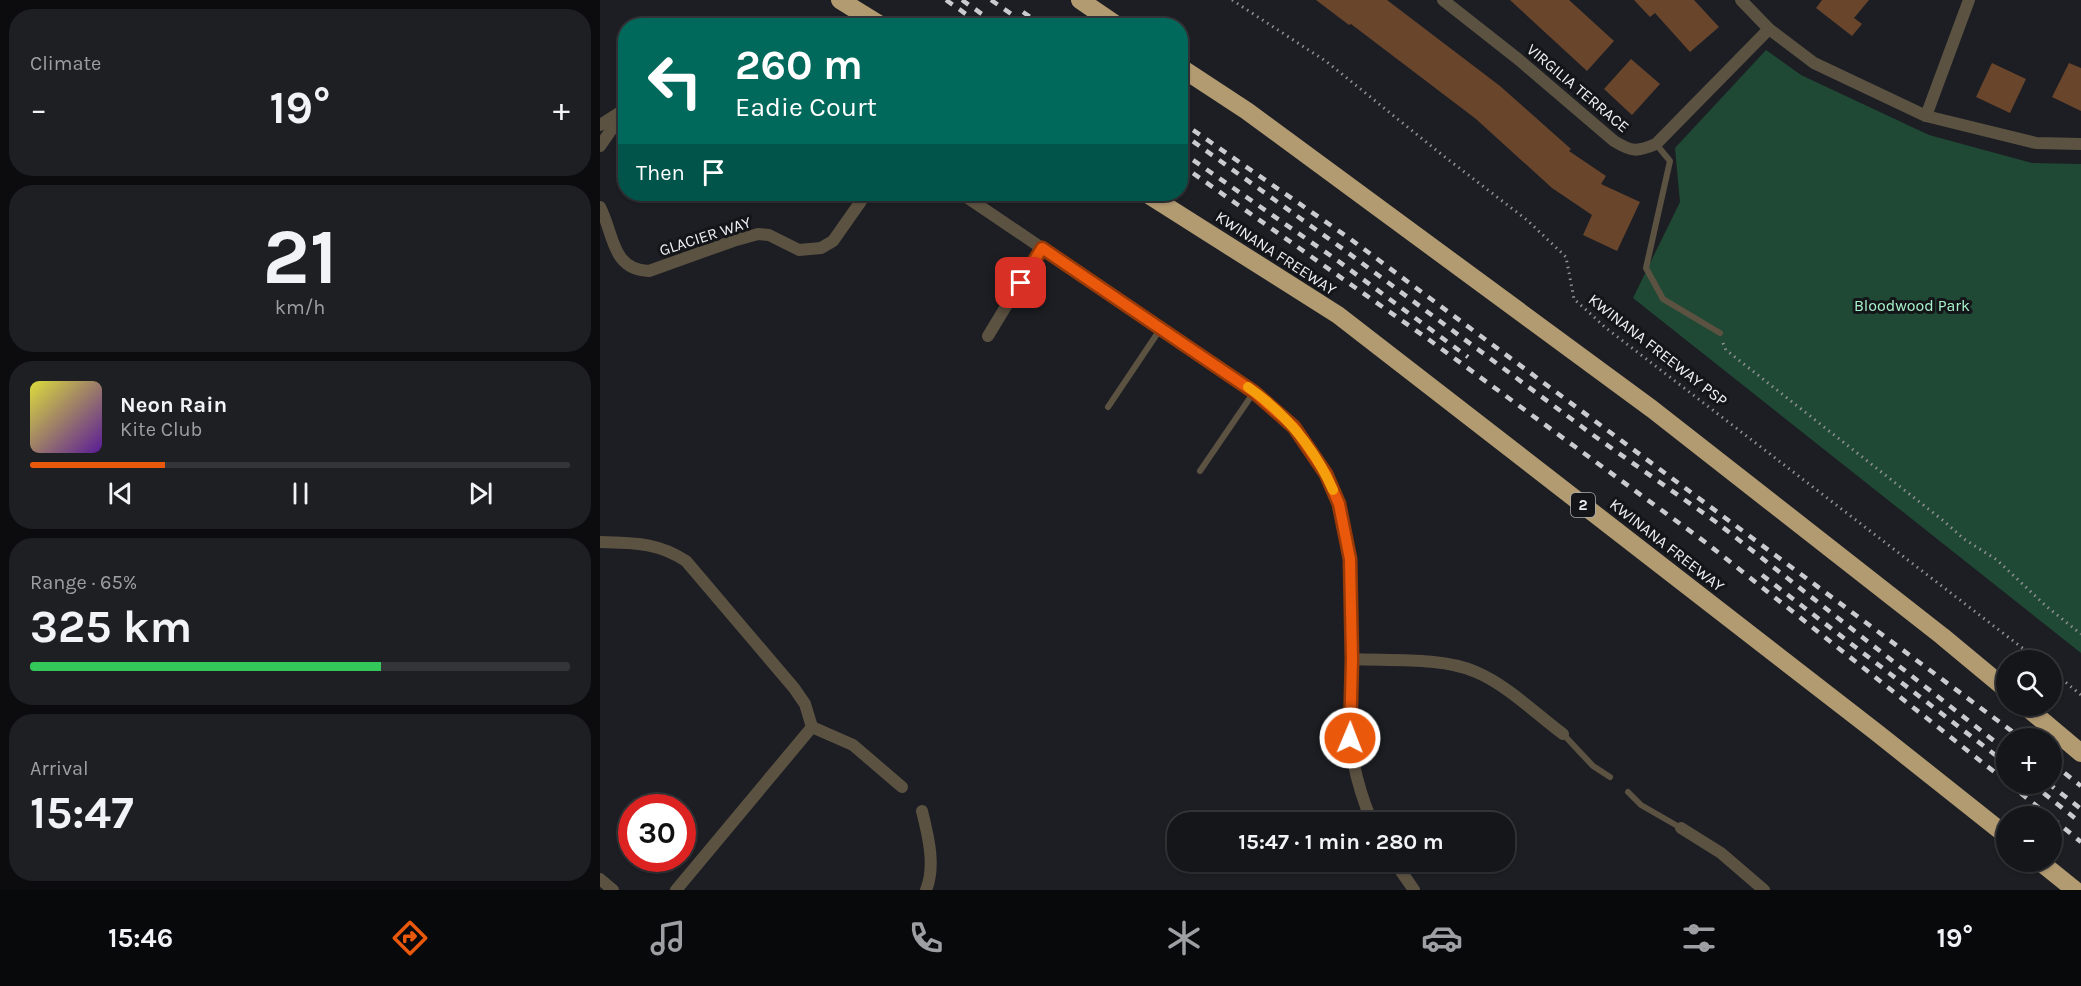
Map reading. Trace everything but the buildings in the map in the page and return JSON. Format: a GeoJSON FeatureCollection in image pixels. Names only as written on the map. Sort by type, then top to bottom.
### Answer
{"type":"FeatureCollection","features":[{"type":"Feature","properties":{"kind":"highway"},"geometry":{"type":"LineString","coordinates":[[842,0],[870,18]]}},
{"type":"Feature","properties":{"kind":"highway"},"geometry":{"type":"LineString","coordinates":[[1080,0],[1106,18]]}},
{"type":"Feature","properties":{"kind":"highway"},"geometry":{"type":"LineString","coordinates":[[1188,72],[1247,111],[1652,409],[1996,681]]}},
{"type":"Feature","properties":{"kind":"highway","name":"KWINANA FREEWAY"},"geometry":{"type":"LineString","coordinates":[[1158,201],[1338,315],[1996,827]]}},
{"type":"Feature","properties":{"kind":"highway"},"geometry":{"type":"LineString","coordinates":[[2037,716],[2081,753]]}},
{"type":"Feature","properties":{"kind":"highway"},"geometry":{"type":"LineString","coordinates":[[2053,872],[2075,890]]}},
{"type":"Feature","properties":{"kind":"street","name":"VIRGILIA TERRACE"},"geometry":{"type":"LineString","coordinates":[[1443,0],[1518,59],[1614,141],[1629,150],[1641,150],[1656,144]]}},
{"type":"Feature","properties":{"kind":"street"},"geometry":{"type":"LineString","coordinates":[[1741,0],[1768,29],[1814,63],[1926,116],[2036,143],[2081,144]]}},
{"type":"Feature","properties":{"kind":"street"},"geometry":{"type":"LineString","coordinates":[[1926,116],[1969,0]]}},
{"type":"Feature","properties":{"kind":"street"},"geometry":{"type":"LineString","coordinates":[[1656,144],[1768,29]]}},
{"type":"Feature","properties":{"kind":"street"},"geometry":{"type":"LineString","coordinates":[[600,124],[618,114]]}},
{"type":"Feature","properties":{"kind":"street"},"geometry":{"type":"LineString","coordinates":[[600,146],[618,120]]}},
{"type":"Feature","properties":{"kind":"street","name":"GLACIER WAY"},"geometry":{"type":"LineString","coordinates":[[600,207],[617,253],[622,260],[635,270],[649,271],[758,234],[769,235],[799,250],[821,248],[833,241],[861,201]]}},
{"type":"Feature","properties":{"kind":"street"},"geometry":{"type":"LineString","coordinates":[[972,201],[1254,392],[1294,427],[1326,474],[1339,504],[1350,559],[1352,659],[1350,738],[1358,779],[1369,812]]}},
{"type":"Feature","properties":{"kind":"street"},"geometry":{"type":"LineString","coordinates":[[988,336],[1042,248]]}},
{"type":"Feature","properties":{"kind":"street"},"geometry":{"type":"LineString","coordinates":[[600,542],[649,544],[670,551],[686,561],[794,688],[805,704],[813,727],[853,745],[902,787]]}},
{"type":"Feature","properties":{"kind":"street"},"geometry":{"type":"LineString","coordinates":[[1352,659],[1444,663],[1468,669],[1490,679],[1563,735]]}},
{"type":"Feature","properties":{"kind":"street"},"geometry":{"type":"LineString","coordinates":[[676,890],[813,727]]}},
{"type":"Feature","properties":{"kind":"street"},"geometry":{"type":"LineString","coordinates":[[922,811],[931,867],[930,882],[926,890]]}},
{"type":"Feature","properties":{"kind":"street"},"geometry":{"type":"LineString","coordinates":[[1681,828],[1721,853],[1764,890]]}},
{"type":"Feature","properties":{"kind":"street"},"geometry":{"type":"LineString","coordinates":[[1402,872],[1414,890]]}},
{"type":"Feature","properties":{"kind":"street"},"geometry":{"type":"LineString","coordinates":[[600,879],[613,890]]}},
{"type":"Feature","properties":{"kind":"lane"},"geometry":{"type":"LineString","coordinates":[[1656,144],[1670,161],[1646,268],[1663,298],[1720,333]]}},
{"type":"Feature","properties":{"kind":"lane"},"geometry":{"type":"LineString","coordinates":[[1108,407],[1161,328]]}},
{"type":"Feature","properties":{"kind":"lane"},"geometry":{"type":"LineString","coordinates":[[1200,471],[1254,392]]}},
{"type":"Feature","properties":{"kind":"lane"},"geometry":{"type":"LineString","coordinates":[[1563,735],[1593,766],[1610,777]]}},
{"type":"Feature","properties":{"kind":"lane"},"geometry":{"type":"LineString","coordinates":[[1628,792],[1641,805],[1681,828]]}},
{"type":"Feature","properties":{"kind":"path","name":"KWINANA FREEWAY PSP"},"geometry":{"type":"LineString","coordinates":[[1232,0],[1327,62],[1527,220],[1566,257],[1574,299],[1606,328],[2025,650]]}},
{"type":"Feature","properties":{"kind":"path"},"geometry":{"type":"LineString","coordinates":[[1720,333],[1726,350],[1964,539],[1996,560],[2046,606],[2081,634]]}},
{"type":"Feature","properties":{"kind":"path"},"geometry":{"type":"LineString","coordinates":[[2062,679],[2081,695]]}},
{"type":"Feature","properties":{"kind":"green space","name":"Bloodwood Park"},"geometry":{"type":"Polygon","coordinates":[[[1766,50],[1801,75],[1929,135],[2032,163],[2081,164],[2081,653],[1633,298],[1680,202],[1675,148],[1766,50]]]}},
{"type":"Feature","properties":{"kind":"railway"},"geometry":{"type":"LineString","coordinates":[[946,0],[972,18]]}},
{"type":"Feature","properties":{"kind":"railway"},"geometry":{"type":"LineString","coordinates":[[962,0],[988,18]]}},
{"type":"Feature","properties":{"kind":"railway"},"geometry":{"type":"LineString","coordinates":[[991,0],[1017,18]]}},
{"type":"Feature","properties":{"kind":"railway"},"geometry":{"type":"LineString","coordinates":[[1023,12],[1032,18]]}},
{"type":"Feature","properties":{"kind":"railway"},"geometry":{"type":"LineString","coordinates":[[1188,127],[1349,238],[2008,728]]}},
{"type":"Feature","properties":{"kind":"railway"},"geometry":{"type":"LineString","coordinates":[[1188,138],[1343,249],[1593,435],[1716,522],[1996,742]]}},
{"type":"Feature","properties":{"kind":"railway"},"geometry":{"type":"LineString","coordinates":[[1188,157],[1334,258],[1468,357]]}},
{"type":"Feature","properties":{"kind":"railway"},"geometry":{"type":"LineString","coordinates":[[1188,170],[1428,339],[1705,542],[1996,773]]}},
{"type":"Feature","properties":{"kind":"railway"},"geometry":{"type":"LineString","coordinates":[[1762,575],[1996,756]]}},
{"type":"Feature","properties":{"kind":"railway"},"geometry":{"type":"LineString","coordinates":[[2062,771],[2081,786]]}},
{"type":"Feature","properties":{"kind":"railway"},"geometry":{"type":"LineString","coordinates":[[2022,794],[2037,806]]}},
{"type":"Feature","properties":{"kind":"railway"},"geometry":{"type":"LineString","coordinates":[[2045,794],[2081,823]]}},
{"type":"Feature","properties":{"kind":"railway"},"geometry":{"type":"LineString","coordinates":[[2062,794],[2081,809]]}},
{"type":"Feature","properties":{"kind":"railway"},"geometry":{"type":"LineString","coordinates":[[2062,826],[2081,842]]}},
{"type":"Feature","properties":{"kind":"slow traffic"},"geometry":{"type":"LineString","coordinates":[[1248,387],[1294,427],[1326,474],[1333,490]]}},
{"type":"Feature","properties":{"kind":"route"},"geometry":{"type":"LineString","coordinates":[[1021,283],[1042,248],[1254,392],[1294,427],[1308,446],[1326,474],[1339,504],[1350,559],[1352,659],[1350,738]]}}]}
